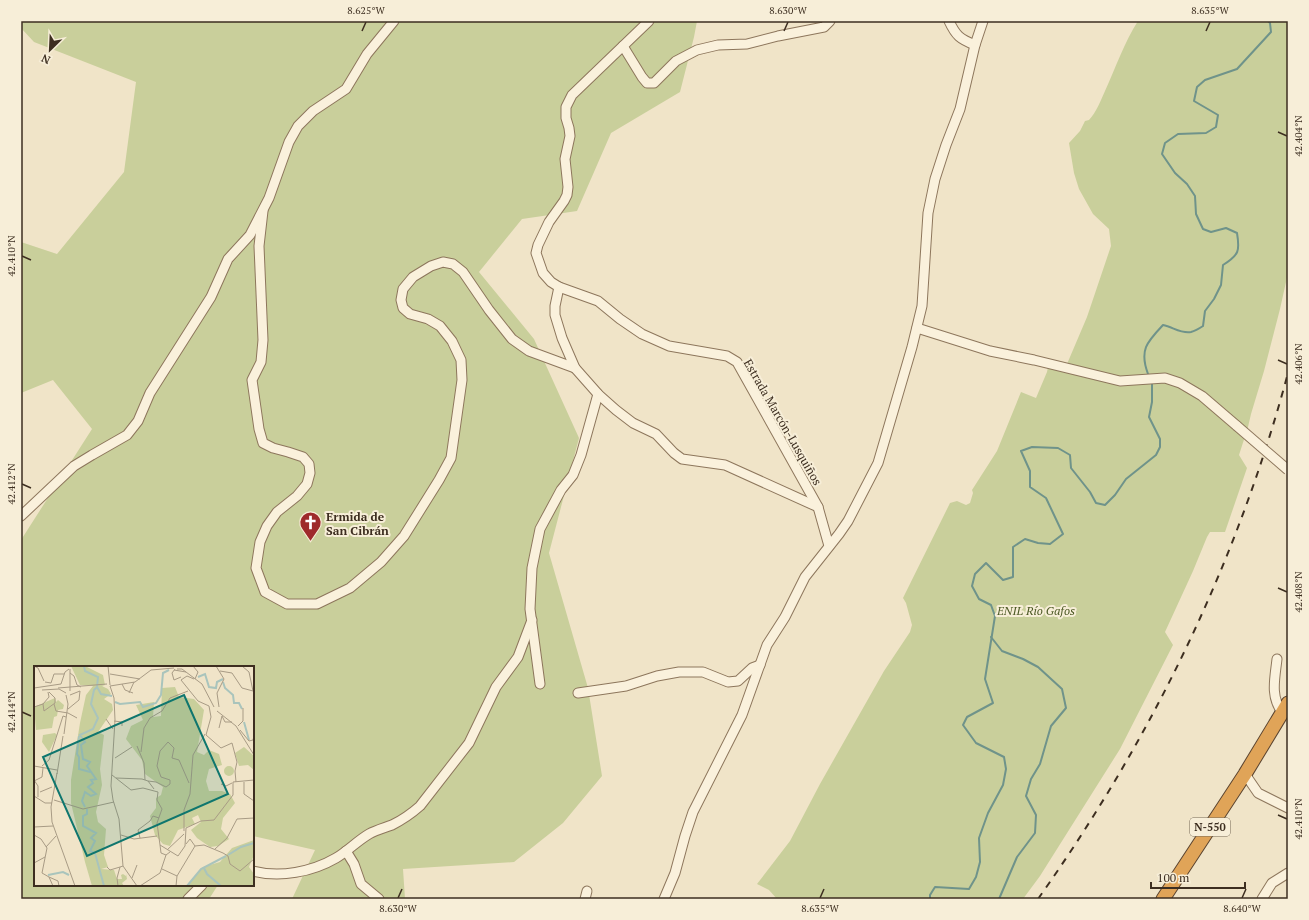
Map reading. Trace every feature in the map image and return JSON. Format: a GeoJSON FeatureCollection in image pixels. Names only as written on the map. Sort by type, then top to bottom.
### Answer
{"type":"FeatureCollection","features":[{"type":"Feature","properties":{"kind":"highway","name":"N-550"},"geometry":{"type":"LineString","coordinates":[[1163,899],[1286,710]]}},
{"type":"Feature","properties":{"kind":"street"},"geometry":{"type":"LineString","coordinates":[[21,516],[74,466],[127,435],[138,421],[150,393],[211,297],[228,259],[250,235],[269,198],[289,142],[298,126],[313,111],[346,90],[367,54],[394,21]]}},
{"type":"Feature","properties":{"kind":"street","name":"Estrada Marcón-Lusquiños"},"geometry":{"type":"LineString","coordinates":[[648,21],[640,31],[572,95],[566,107],[566,118],[570,136],[565,158],[568,187],[567,195],[542,235],[536,253],[543,273],[551,282],[559,288],[598,301],[620,319],[642,334],[669,346],[727,356],[737,362],[818,507],[829,546]]}},
{"type":"Feature","properties":{"kind":"street"},"geometry":{"type":"LineString","coordinates":[[623,46],[647,83],[654,83],[676,61],[697,50],[718,45],[747,44],[824,27],[830,21]]}},
{"type":"Feature","properties":{"kind":"street"},"geometry":{"type":"LineString","coordinates":[[949,21],[955,33],[963,40],[975,45]]}},
{"type":"Feature","properties":{"kind":"street"},"geometry":{"type":"LineString","coordinates":[[666,898],[693,812],[738,723],[767,646],[785,617],[805,577],[848,521],[878,463],[922,306],[928,213],[946,145],[960,109],[975,45],[983,21]]}},
{"type":"Feature","properties":{"kind":"street"},"geometry":{"type":"LineString","coordinates":[[263,211],[259,246],[263,340],[260,362],[252,380],[259,429],[263,443],[273,448],[303,457],[309,464],[310,474],[307,484],[297,496],[277,512],[267,526],[260,542],[256,568],[264,592],[287,604],[317,604],[350,588],[381,562],[404,536],[451,458],[462,380],[461,360],[452,341],[440,326],[428,319],[410,314],[403,308],[401,300],[403,289],[413,277],[431,266],[443,262],[453,264],[463,272],[489,310],[512,339],[529,351],[575,368]]}},
{"type":"Feature","properties":{"kind":"street"},"geometry":{"type":"LineString","coordinates":[[559,288],[555,306],[555,315],[562,338],[575,368],[598,394],[633,423],[656,434],[674,453],[682,459],[725,465],[818,507]]}},
{"type":"Feature","properties":{"kind":"street"},"geometry":{"type":"LineString","coordinates":[[917,328],[990,351],[1120,381],[1165,378],[1180,383],[1202,396],[1288,470]]}},
{"type":"Feature","properties":{"kind":"street"},"geometry":{"type":"LineString","coordinates":[[540,684],[530,608],[532,568],[540,529],[561,490],[573,475],[581,455],[598,394]]}},
{"type":"Feature","properties":{"kind":"street"},"geometry":{"type":"LineString","coordinates":[[254,871],[282,873],[309,870],[332,860],[365,836],[392,825],[411,814],[426,800],[469,743],[496,687],[518,657],[532,620]]}},
{"type":"Feature","properties":{"kind":"street"},"geometry":{"type":"LineString","coordinates":[[1277,659],[1274,683],[1278,706],[1286,710]]}},
{"type":"Feature","properties":{"kind":"street"},"geometry":{"type":"LineString","coordinates":[[578,693],[626,686],[657,676],[679,672],[703,672],[728,682],[738,681],[752,668],[760,665]]}},
{"type":"Feature","properties":{"kind":"street"},"geometry":{"type":"LineString","coordinates":[[1245,774],[1258,793],[1288,808]]}},
{"type":"Feature","properties":{"kind":"street"},"geometry":{"type":"LineString","coordinates":[[346,851],[354,864],[362,884],[379,899]]}},
{"type":"Feature","properties":{"kind":"street"},"geometry":{"type":"LineString","coordinates":[[1262,899],[1272,883],[1288,872]]}},
{"type":"Feature","properties":{"kind":"street"},"geometry":{"type":"LineString","coordinates":[[188,899],[201,886]]}},
{"type":"Feature","properties":{"kind":"green space"},"geometry":{"type":"Polygon","coordinates":[[[21,21],[697,21],[680,92],[611,133],[577,211],[522,219],[479,272],[534,339],[579,438],[549,553],[588,688],[602,776],[563,823],[514,862],[403,869],[405,899],[292,899],[315,850],[254,836],[254,666],[34,666],[34,886],[217,886],[209,899],[21,899],[21,540],[92,429],[53,380],[21,393],[21,242],[57,254],[124,172],[136,82],[34,42],[21,28],[21,21]]]}},
{"type":"Feature","properties":{"kind":"green space","name":"ENIL Río Gafos"},"geometry":{"type":"Polygon","coordinates":[[[1138,21],[1288,21],[1288,273],[1264,371],[1239,455],[1247,468],[1225,532],[1210,532],[1207,537],[1165,632],[1173,645],[1120,749],[1040,876],[1023,899],[777,899],[769,890],[757,884],[790,841],[820,784],[884,671],[910,632],[912,625],[906,603],[903,598],[950,503],[957,501],[966,505],[970,503],[973,493],[972,490],[997,451],[1021,392],[1036,398],[1048,367],[1067,364],[1087,317],[1111,246],[1109,229],[1093,214],[1079,189],[1074,173],[1069,143],[1080,131],[1085,121],[1092,117],[1096,110],[1124,46],[1138,21]]]}},
{"type":"Feature","properties":{"kind":"waterway"},"geometry":{"type":"LineString","coordinates":[[1148,374],[1144,359],[1146,347],[1153,336],[1163,325],[1187,332],[1194,331],[1203,326],[1205,311],[1214,299],[1221,285],[1223,265],[1235,255],[1238,248],[1237,233],[1226,228],[1211,232],[1203,229],[1196,214],[1195,196],[1187,184],[1175,173],[1162,154],[1165,143],[1178,134],[1206,133],[1216,127],[1218,115],[1194,101],[1197,87],[1205,80],[1237,69],[1271,32],[1270,23],[1268,21]]}},
{"type":"Feature","properties":{"kind":"waterway"},"geometry":{"type":"LineString","coordinates":[[930,899],[930,895],[935,887],[969,889],[976,877],[980,862],[979,838],[988,813],[1003,785],[1006,769],[1004,757],[976,743],[963,725],[967,717],[993,703],[985,679],[995,616],[991,605],[979,599],[972,586],[975,574],[986,563],[1003,580],[1013,577],[1013,547],[1025,539],[1038,543],[1050,544],[1063,534],[1046,498],[1030,487],[1030,471],[1021,451],[1032,447],[1058,448],[1070,455],[1071,468],[1090,492],[1096,503],[1105,505],[1115,495],[1126,479],[1156,455],[1160,447],[1160,439],[1149,417],[1152,402],[1152,384]]}},
{"type":"Feature","properties":{"kind":"waterway"},"geometry":{"type":"LineString","coordinates":[[991,637],[1002,651],[1023,659],[1038,667],[1062,689],[1066,708],[1051,726],[1040,764],[1031,779],[1026,796],[1036,815],[1035,833],[1017,857],[999,899]]}},
{"type":"Feature","properties":{"kind":"railway"},"geometry":{"type":"LineString","coordinates":[[1038,899],[1118,776],[1154,712],[1187,647],[1217,580],[1243,513],[1267,444],[1288,373]]}},
{"type":"Feature","properties":{"kind":"place","name":"Ermida de San Cibrán"},"geometry":{"type":"Point","coordinates":[310,542]}}]}
